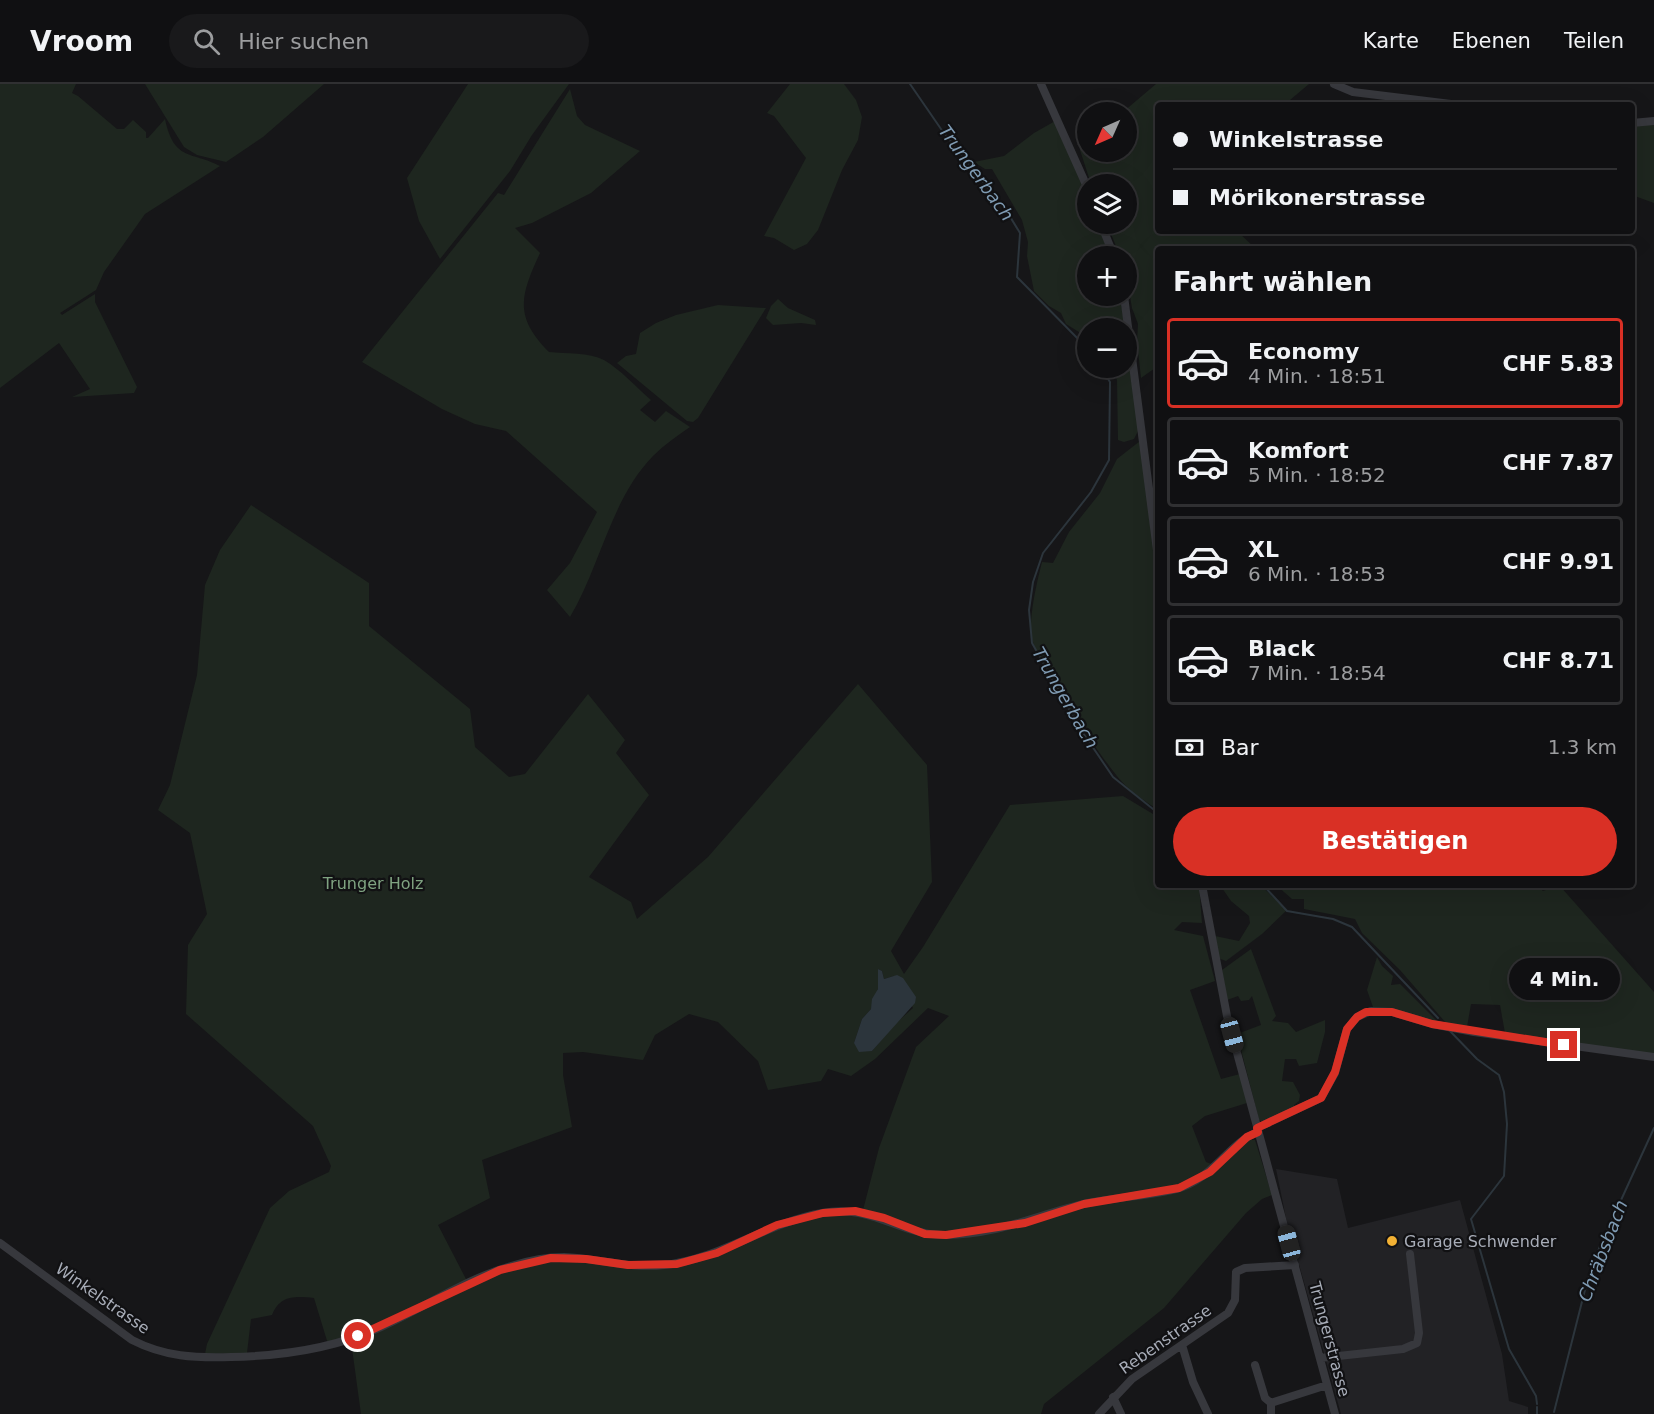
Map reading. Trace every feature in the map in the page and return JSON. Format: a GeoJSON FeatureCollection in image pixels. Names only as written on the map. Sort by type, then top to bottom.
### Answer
{"type":"FeatureCollection","features":[{"type":"Feature","properties":{"kind":"street"},"geometry":{"type":"LineString","coordinates":[[1041,84],[1082,174]]}},
{"type":"Feature","properties":{"kind":"street"},"geometry":{"type":"LineString","coordinates":[[1334,84],[1353,92],[1435,102]]}},
{"type":"Feature","properties":{"kind":"street"},"geometry":{"type":"LineString","coordinates":[[1635,123],[1654,121]]}},
{"type":"Feature","properties":{"kind":"street"},"geometry":{"type":"LineString","coordinates":[[1125,306],[1155,535]]}},
{"type":"Feature","properties":{"kind":"street","name":"Trungerstrasse"},"geometry":{"type":"LineString","coordinates":[[1203,888],[1227,1016],[1335,1414]]}},
{"type":"Feature","properties":{"kind":"street"},"geometry":{"type":"LineString","coordinates":[[1258,1130],[1321,1098],[1335,1072],[1347,1029],[1357,1017],[1371,1011],[1392,1012],[1432,1024],[1474,1032],[1654,1058]]}},
{"type":"Feature","properties":{"kind":"street","name":"Winkelstrasse"},"geometry":{"type":"LineString","coordinates":[[0,1243],[132,1341],[153,1351],[192,1358],[277,1356],[337,1344],[380,1328],[478,1279],[510,1267],[542,1259],[563,1257],[651,1266],[677,1264],[717,1253],[777,1225],[834,1212],[855,1211],[884,1218],[925,1234],[946,1235],[1009,1227],[1084,1204],[1179,1188],[1200,1179],[1258,1130]]}},
{"type":"Feature","properties":{"kind":"street"},"geometry":{"type":"LineString","coordinates":[[1320,1358],[1403,1349],[1417,1343],[1419,1333],[1410,1254]]}},
{"type":"Feature","properties":{"kind":"street","name":"Rebenstrasse"},"geometry":{"type":"LineString","coordinates":[[1099,1414],[1132,1379],[1231,1309],[1235,1300],[1235,1275],[1239,1270],[1295,1265]]}},
{"type":"Feature","properties":{"kind":"street"},"geometry":{"type":"LineString","coordinates":[[1182,1345],[1193,1382],[1208,1414]]}},
{"type":"Feature","properties":{"kind":"street"},"geometry":{"type":"LineString","coordinates":[[1255,1365],[1265,1398],[1271,1403]]}},
{"type":"Feature","properties":{"kind":"street"},"geometry":{"type":"LineString","coordinates":[[1271,1403],[1327,1385]]}},
{"type":"Feature","properties":{"kind":"street"},"geometry":{"type":"LineString","coordinates":[[1113,1397],[1121,1414]]}},
{"type":"Feature","properties":{"kind":"street"},"geometry":{"type":"LineString","coordinates":[[1271,1403],[1271,1414]]}},
{"type":"Feature","properties":{"kind":"shaded area"},"geometry":{"type":"Polygon","coordinates":[[[878,969],[882,971],[884,979],[897,975],[903,978],[916,997],[915,1003],[872,1051],[859,1052],[854,1043],[862,1019],[871,1009],[872,999],[878,989],[878,969]]]}},
{"type":"Feature","properties":{"kind":"shaded area"},"geometry":{"type":"Polygon","coordinates":[[[1276,1169],[1337,1179],[1348,1228],[1460,1200],[1502,1354],[1509,1401],[1528,1407],[1528,1414],[1341,1414],[1286,1218],[1276,1169]]]}},
{"type":"Feature","properties":{"kind":"green space"},"geometry":{"type":"Polygon","coordinates":[[[0,84],[76,84],[72,93],[117,129],[124,129],[133,120],[146,132],[146,138],[148,138],[165,119],[173,142],[179,149],[220,166],[145,214],[104,272],[96,290],[60,313],[62,315],[95,294],[95,302],[137,387],[134,393],[72,397],[90,389],[59,343],[0,388],[0,84]]]}},
{"type":"Feature","properties":{"kind":"green space"},"geometry":{"type":"Polygon","coordinates":[[[145,84],[324,84],[263,137],[226,162],[197,155],[184,147],[145,84]]]}},
{"type":"Feature","properties":{"kind":"green space"},"geometry":{"type":"Polygon","coordinates":[[[468,84],[569,84],[532,135],[510,171],[440,259],[419,221],[407,178],[468,84]]]}},
{"type":"Feature","properties":{"kind":"green space"},"geometry":{"type":"Polygon","coordinates":[[[790,84],[844,84],[856,100],[862,117],[858,140],[842,170],[818,230],[807,244],[794,250],[774,238],[764,236],[806,158],[774,116],[767,113],[790,84]]]}},
{"type":"Feature","properties":{"kind":"green space"},"geometry":{"type":"Polygon","coordinates":[[[1156,84],[1309,84],[1288,102],[1155,102],[1155,234],[1240,234],[1253,246],[1155,246],[1155,368],[1141,378],[1137,342],[1138,324],[1132,306],[1137,306],[1137,246],[1116,246],[1111,234],[1137,234],[1137,174],[1088,174],[1084,162],[1137,162],[1137,102],[1135,102],[1156,84]]]}},
{"type":"Feature","properties":{"kind":"green space"},"geometry":{"type":"Polygon","coordinates":[[[570,89],[577,116],[585,125],[640,151],[591,193],[532,223],[515,228],[540,253],[525,294],[525,317],[530,328],[549,352],[584,354],[604,360],[651,400],[640,410],[655,422],[666,411],[690,427],[653,456],[627,492],[570,617],[547,590],[570,563],[597,512],[506,431],[475,424],[442,409],[362,362],[498,193],[504,195],[570,89]]]}},
{"type":"Feature","properties":{"kind":"green space"},"geometry":{"type":"Polygon","coordinates":[[[1057,120],[1078,174],[1077,234],[1103,234],[1107,246],[1077,246],[1077,306],[1122,306],[1123,318],[1077,318],[1077,331],[1066,324],[1061,313],[1049,306],[1034,291],[1027,256],[1028,242],[1022,220],[992,169],[985,169],[974,162],[1004,156],[1034,133],[1057,120]]]}},
{"type":"Feature","properties":{"kind":"green space"},"geometry":{"type":"Polygon","coordinates":[[[1654,122],[1654,203],[1635,196],[1635,124],[1654,122]]]}},
{"type":"Feature","properties":{"kind":"green space"},"geometry":{"type":"Polygon","coordinates":[[[778,299],[788,308],[815,320],[816,325],[801,323],[773,325],[766,318],[771,306],[778,299]]]}},
{"type":"Feature","properties":{"kind":"green space"},"geometry":{"type":"Polygon","coordinates":[[[718,305],[766,308],[698,418],[693,422],[687,421],[617,363],[626,356],[636,354],[640,333],[656,323],[676,315],[718,305]]]}},
{"type":"Feature","properties":{"kind":"green space"},"geometry":{"type":"Polygon","coordinates":[[[1116,378],[1133,378],[1140,427],[1134,439],[1124,442],[1118,440],[1116,378]]]}},
{"type":"Feature","properties":{"kind":"green space"},"geometry":{"type":"Polygon","coordinates":[[[1140,441],[1155,554],[1155,808],[1125,785],[1104,758],[1046,669],[1032,639],[1031,631],[1034,600],[1042,562],[1053,563],[1069,532],[1100,493],[1117,459],[1140,441]]]}},
{"type":"Feature","properties":{"kind":"green space","name":"Trunger Holz"},"geometry":{"type":"Polygon","coordinates":[[[251,505],[369,583],[369,626],[470,709],[475,747],[509,777],[525,774],[588,694],[625,740],[616,753],[649,795],[589,877],[631,902],[637,919],[708,857],[858,684],[927,765],[932,882],[891,951],[904,974],[1010,805],[1123,796],[1155,815],[1155,888],[1199,888],[1202,923],[1182,922],[1174,930],[1203,936],[1215,981],[1190,990],[1221,1079],[1240,1074],[1247,1103],[1205,1116],[1192,1126],[1206,1162],[1214,1165],[1247,1140],[1255,1140],[1272,1195],[1262,1199],[1246,1213],[1164,1308],[1044,1404],[1041,1414],[361,1414],[351,1341],[495,1274],[564,1259],[663,1268],[785,1226],[828,1214],[862,1214],[879,1148],[916,1047],[949,1016],[928,1008],[875,1059],[851,1076],[828,1069],[821,1081],[768,1090],[758,1061],[718,1022],[689,1014],[655,1035],[643,1060],[583,1052],[563,1053],[563,1075],[572,1127],[482,1160],[490,1198],[438,1225],[467,1281],[396,1317],[328,1344],[314,1298],[289,1298],[275,1308],[272,1315],[251,1319],[247,1353],[205,1354],[207,1344],[270,1208],[289,1191],[329,1172],[331,1166],[313,1126],[186,1014],[188,945],[207,914],[190,833],[158,810],[170,785],[197,675],[205,585],[220,550],[251,505]],[[878,969],[878,989],[871,1009],[862,1019],[854,1043],[872,1051],[896,1023],[913,1008],[894,976],[884,979],[882,971],[878,969]]]}},
{"type":"Feature","properties":{"kind":"green space"},"geometry":{"type":"Polygon","coordinates":[[[1222,888],[1263,888],[1287,910],[1262,934],[1226,961],[1218,958],[1215,936],[1239,941],[1250,923],[1249,916],[1231,901],[1222,888]]]}},
{"type":"Feature","properties":{"kind":"green space"},"geometry":{"type":"Polygon","coordinates":[[[1279,888],[1540,888],[1543,891],[1562,888],[1654,992],[1654,1054],[1505,1033],[1500,1005],[1471,1004],[1467,1027],[1446,1023],[1400,970],[1362,933],[1355,919],[1304,909],[1304,899],[1292,899],[1279,888]]]}},
{"type":"Feature","properties":{"kind":"green space"},"geometry":{"type":"Polygon","coordinates":[[[1251,949],[1276,1016],[1272,1021],[1288,1023],[1296,1032],[1325,1020],[1325,1032],[1317,1063],[1299,1066],[1296,1059],[1285,1059],[1282,1081],[1293,1082],[1300,1095],[1299,1101],[1294,1105],[1297,1109],[1263,1122],[1259,1120],[1237,1034],[1261,1025],[1252,996],[1249,1000],[1241,1001],[1238,996],[1227,1000],[1222,970],[1251,949]]]}},
{"type":"Feature","properties":{"kind":"green space"},"geometry":{"type":"Polygon","coordinates":[[[1377,957],[1382,966],[1393,976],[1391,985],[1400,984],[1438,1022],[1373,1007],[1367,990],[1377,957]]]}},
{"type":"Feature","properties":{"kind":"waterway","name":"Trungerbach"},"geometry":{"type":"LineString","coordinates":[[910,84],[941,129],[1009,215],[1020,233],[1017,277],[1077,338]]}},
{"type":"Feature","properties":{"kind":"waterway","name":"Trungerbach"},"geometry":{"type":"LineString","coordinates":[[1107,378],[1110,382],[1109,460],[1091,492],[1043,553],[1033,582],[1029,610],[1032,643],[1079,727],[1113,777],[1155,811]]}},
{"type":"Feature","properties":{"kind":"waterway","name":"Trungerbach"},"geometry":{"type":"LineString","coordinates":[[1266,888],[1287,911],[1333,919],[1352,927],[1438,1018]]}},
{"type":"Feature","properties":{"kind":"waterway","name":"Trungerbach"},"geometry":{"type":"LineString","coordinates":[[1449,1030],[1477,1059],[1499,1075],[1504,1092],[1507,1124],[1504,1176],[1471,1219],[1509,1349],[1536,1396],[1537,1404]]}},
{"type":"Feature","properties":{"kind":"waterway","name":"Chräbsbach"},"geometry":{"type":"LineString","coordinates":[[1554,1412],[1587,1282],[1600,1246],[1654,1128]]}},
{"type":"Feature","properties":{"kind":"waterway","name":"Trungerbach"},"geometry":{"type":"LineString","coordinates":[[1537,1407],[1537,1414]]}},
{"type":"Feature","properties":{"kind":"place","name":"Garage Schwender"},"geometry":{"type":"Point","coordinates":[1392,1241]}},
{"type":"Feature","properties":{"kind":"route"},"geometry":{"type":"LineString","coordinates":[[358,1336],[380,1328],[478,1279],[526,1262],[563,1257],[628,1265],[677,1264],[717,1253],[777,1225],[823,1213],[855,1211],[884,1218],[925,1234],[946,1235],[1001,1228],[1025,1223],[1084,1204],[1179,1188],[1210,1172],[1247,1137],[1258,1132],[1257,1128],[1313,1104],[1321,1098],[1335,1072],[1347,1029],[1357,1017],[1366,1012],[1377,1010],[1392,1012],[1432,1024],[1564,1045]]}}]}
